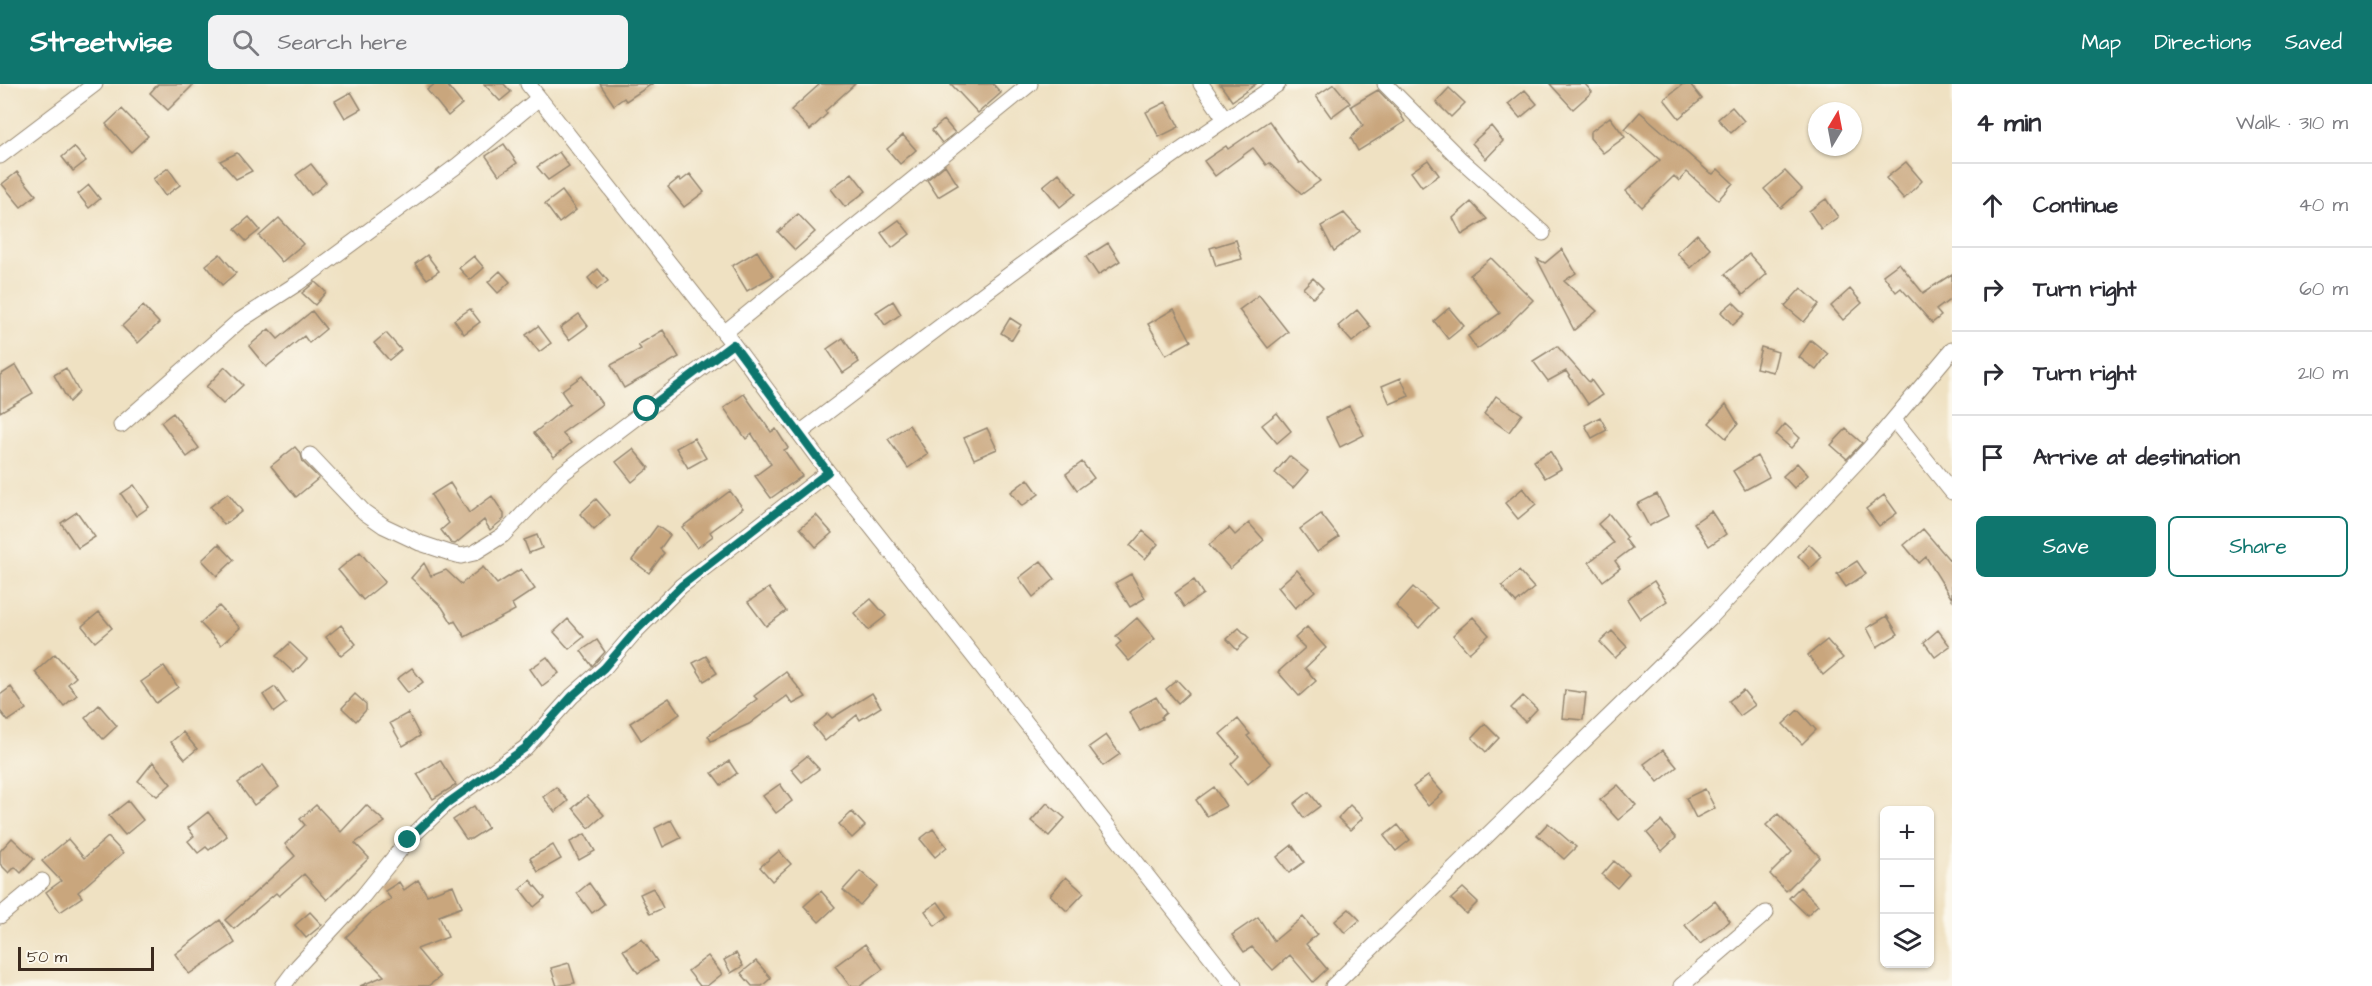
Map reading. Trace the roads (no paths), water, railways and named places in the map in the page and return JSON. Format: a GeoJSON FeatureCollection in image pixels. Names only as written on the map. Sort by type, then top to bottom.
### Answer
{"type":"FeatureCollection","features":[{"type":"Feature","properties":{"kind":"street"},"geometry":{"type":"LineString","coordinates":[[0,156],[95,84]]}},
{"type":"Feature","properties":{"kind":"street"},"geometry":{"type":"LineString","coordinates":[[528,84],[729,339],[828,472],[1234,986]]}},
{"type":"Feature","properties":{"kind":"street"},"geometry":{"type":"LineString","coordinates":[[310,455],[364,512],[384,526],[420,543],[450,553],[461,556],[474,553],[503,535],[559,476],[729,339],[1030,84]]}},
{"type":"Feature","properties":{"kind":"street"},"geometry":{"type":"LineString","coordinates":[[1201,84],[1225,119]]}},
{"type":"Feature","properties":{"kind":"street"},"geometry":{"type":"LineString","coordinates":[[800,433],[1063,233],[1278,84]]}},
{"type":"Feature","properties":{"kind":"street"},"geometry":{"type":"LineString","coordinates":[[1385,84],[1459,158],[1543,233]]}},
{"type":"Feature","properties":{"kind":"street"},"geometry":{"type":"LineString","coordinates":[[121,425],[239,321],[298,283],[458,165],[539,98]]}},
{"type":"Feature","properties":{"kind":"street"},"geometry":{"type":"LineString","coordinates":[[1333,986],[1711,617],[1894,420],[1952,350]]}},
{"type":"Feature","properties":{"kind":"street"},"geometry":{"type":"LineString","coordinates":[[1894,420],[1952,492]]}},
{"type":"Feature","properties":{"kind":"street"},"geometry":{"type":"LineString","coordinates":[[283,986],[298,966],[363,896],[408,840],[446,804],[525,748],[572,696],[604,668],[634,633],[681,586],[828,472]]}},
{"type":"Feature","properties":{"kind":"street"},"geometry":{"type":"LineString","coordinates":[[0,916],[42,881]]}},
{"type":"Feature","properties":{"kind":"street"},"geometry":{"type":"LineString","coordinates":[[1681,986],[1766,913]]}}]}
